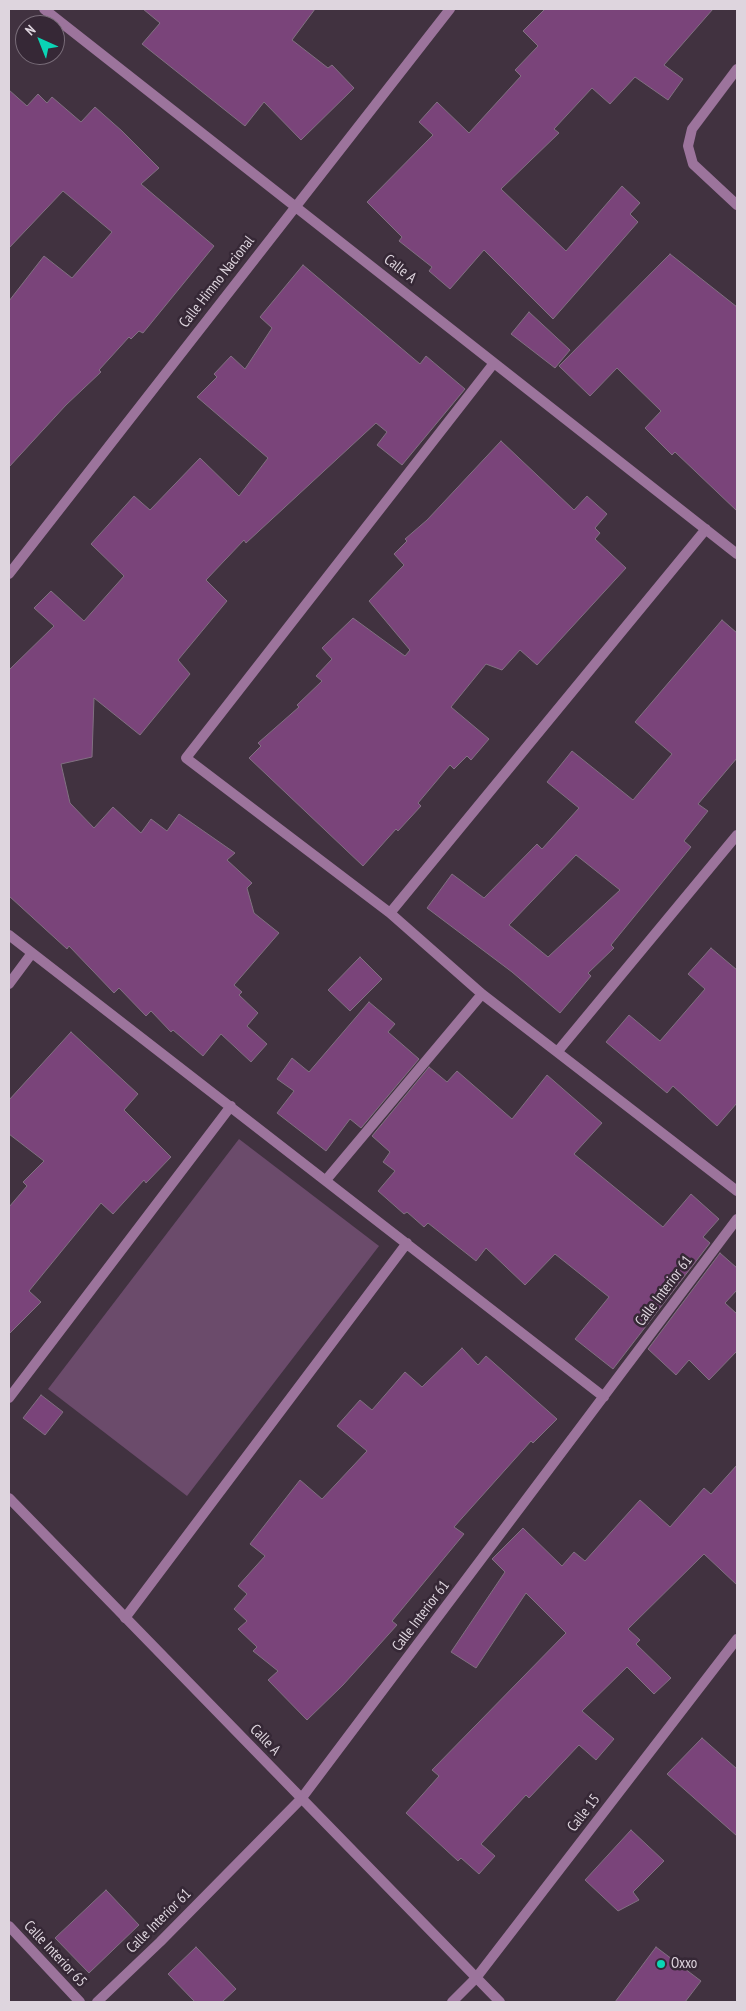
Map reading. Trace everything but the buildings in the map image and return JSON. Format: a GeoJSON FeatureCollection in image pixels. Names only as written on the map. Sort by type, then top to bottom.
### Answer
{"type":"FeatureCollection","features":[{"type":"Feature","properties":{"kind":"street","name":"Calle A"},"geometry":{"type":"LineString","coordinates":[[44,9],[737,554]]}},
{"type":"Feature","properties":{"kind":"street","name":"Calle Himno Nacional"},"geometry":{"type":"LineString","coordinates":[[9,574],[450,9]]}},
{"type":"Feature","properties":{"kind":"street"},"geometry":{"type":"LineString","coordinates":[[737,69],[692,129],[688,146],[693,164],[737,206]]}},
{"type":"Feature","properties":{"kind":"street"},"geometry":{"type":"LineString","coordinates":[[494,363],[186,758],[390,913],[482,994],[737,1191]]}},
{"type":"Feature","properties":{"kind":"street"},"geometry":{"type":"LineString","coordinates":[[390,913],[706,529]]}},
{"type":"Feature","properties":{"kind":"street"},"geometry":{"type":"LineString","coordinates":[[558,1051],[737,835]]}},
{"type":"Feature","properties":{"kind":"street"},"geometry":{"type":"LineString","coordinates":[[9,935],[604,1396]]}},
{"type":"Feature","properties":{"kind":"street"},"geometry":{"type":"LineString","coordinates":[[9,984],[32,953]]}},
{"type":"Feature","properties":{"kind":"street"},"geometry":{"type":"LineString","coordinates":[[326,1180],[482,994]]}},
{"type":"Feature","properties":{"kind":"street"},"geometry":{"type":"LineString","coordinates":[[9,1398],[231,1106]]}},
{"type":"Feature","properties":{"kind":"street","name":"Calle Interior 61"},"geometry":{"type":"LineString","coordinates":[[97,2002],[160,1942],[302,1798],[737,1220]]}},
{"type":"Feature","properties":{"kind":"street"},"geometry":{"type":"LineString","coordinates":[[125,1618],[406,1243]]}},
{"type":"Feature","properties":{"kind":"street","name":"Calle A"},"geometry":{"type":"LineString","coordinates":[[9,1498],[500,2002]]}},
{"type":"Feature","properties":{"kind":"street","name":"Calle 15"},"geometry":{"type":"LineString","coordinates":[[452,2002],[476,1978],[737,1640]]}},
{"type":"Feature","properties":{"kind":"street","name":"Calle Interior 65"},"geometry":{"type":"LineString","coordinates":[[9,1926],[80,2002]]}},
{"type":"Feature","properties":{"kind":"shaded area"},"geometry":{"type":"Polygon","coordinates":[[[239,1139],[379,1246],[187,1496],[48,1389],[239,1139]]]}},
{"type":"Feature","properties":{"kind":"place","name":"Oxxo"},"geometry":{"type":"Point","coordinates":[661,1964]}}]}
